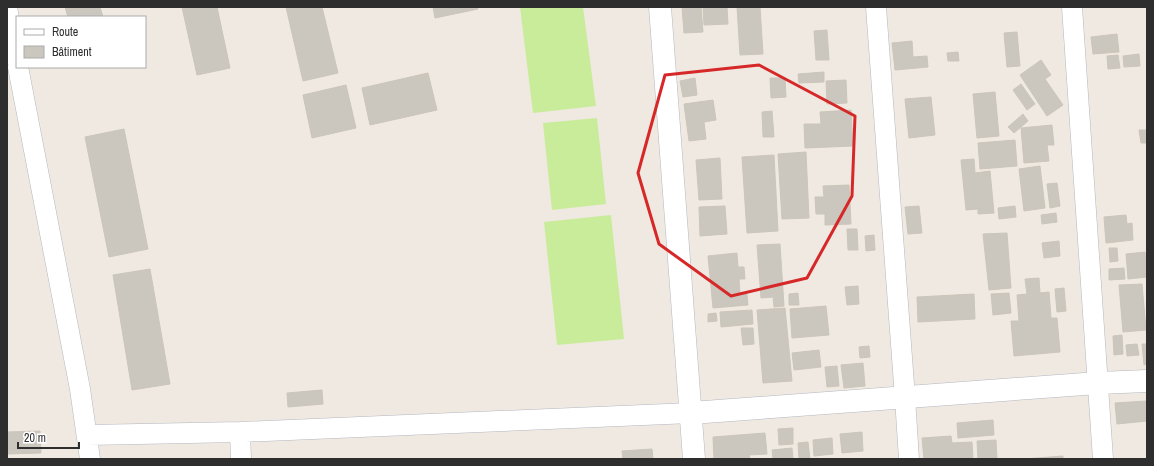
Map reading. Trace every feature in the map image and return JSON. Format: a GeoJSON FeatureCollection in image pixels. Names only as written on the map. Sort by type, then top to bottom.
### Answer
{"type":"FeatureCollection","features":[{"type":"Feature","properties":{"kind":"street"},"geometry":{"type":"LineString","coordinates":[[660,7],[694,459]]}},
{"type":"Feature","properties":{"kind":"street"},"geometry":{"type":"LineString","coordinates":[[876,7],[906,398],[909,459]]}},
{"type":"Feature","properties":{"kind":"street"},"geometry":{"type":"LineString","coordinates":[[1072,7],[1103,459]]}},
{"type":"Feature","properties":{"kind":"street"},"geometry":{"type":"LineString","coordinates":[[7,8],[16,55]]}},
{"type":"Feature","properties":{"kind":"street"},"geometry":{"type":"LineString","coordinates":[[18,68],[80,388],[88,435],[90,459]]}},
{"type":"Feature","properties":{"kind":"street"},"geometry":{"type":"LineString","coordinates":[[88,435],[240,432],[691,413],[1098,383],[1147,381]]}},
{"type":"Feature","properties":{"kind":"street"},"geometry":{"type":"LineString","coordinates":[[240,432],[241,459]]}},
{"type":"Feature","properties":{"kind":"highlighted area"},"geometry":{"type":"Polygon","coordinates":[[[759,65],[855,116],[852,196],[807,278],[731,296],[659,244],[638,173],[665,75],[759,65]]]}},
{"type":"Feature","properties":{"kind":"green space"},"geometry":{"type":"Polygon","coordinates":[[[520,7],[583,7],[596,106],[533,113],[520,7]]]}},
{"type":"Feature","properties":{"kind":"green space"},"geometry":{"type":"Polygon","coordinates":[[[597,118],[606,204],[552,210],[543,123],[597,118]]]}},
{"type":"Feature","properties":{"kind":"green space"},"geometry":{"type":"Polygon","coordinates":[[[611,215],[624,339],[557,345],[544,222],[611,215]]]}},
{"type":"Feature","properties":{"kind":"building"},"geometry":{"type":"Polygon","coordinates":[[[65,7],[100,7],[103,16],[68,16],[65,7]]]}},
{"type":"Feature","properties":{"kind":"building"},"geometry":{"type":"Polygon","coordinates":[[[182,7],[217,7],[230,68],[197,75],[182,7]]]}},
{"type":"Feature","properties":{"kind":"building"},"geometry":{"type":"Polygon","coordinates":[[[286,7],[322,7],[338,73],[303,81],[286,7]]]}},
{"type":"Feature","properties":{"kind":"building"},"geometry":{"type":"Polygon","coordinates":[[[433,7],[477,7],[478,9],[435,18],[433,7]]]}},
{"type":"Feature","properties":{"kind":"building"},"geometry":{"type":"Polygon","coordinates":[[[682,7],[701,7],[703,32],[684,33],[682,7]]]}},
{"type":"Feature","properties":{"kind":"building"},"geometry":{"type":"Polygon","coordinates":[[[703,7],[727,7],[728,24],[704,25],[703,7]]]}},
{"type":"Feature","properties":{"kind":"building"},"geometry":{"type":"Polygon","coordinates":[[[737,7],[760,7],[763,54],[740,55],[737,7]]]}},
{"type":"Feature","properties":{"kind":"building"},"geometry":{"type":"Polygon","coordinates":[[[827,30],[829,60],[816,60],[814,31],[827,30]]]}},
{"type":"Feature","properties":{"kind":"building"},"geometry":{"type":"Polygon","coordinates":[[[1017,32],[1020,66],[1007,67],[1004,33],[1017,32]]]}},
{"type":"Feature","properties":{"kind":"building"},"geometry":{"type":"Polygon","coordinates":[[[1117,34],[1119,52],[1093,54],[1091,37],[1117,34]]]}},
{"type":"Feature","properties":{"kind":"building"},"geometry":{"type":"Polygon","coordinates":[[[912,41],[913,57],[927,56],[928,67],[895,70],[892,43],[912,41]]]}},
{"type":"Feature","properties":{"kind":"building"},"geometry":{"type":"Polygon","coordinates":[[[958,52],[959,61],[948,61],[947,53],[958,52]]]}},
{"type":"Feature","properties":{"kind":"building"},"geometry":{"type":"Polygon","coordinates":[[[1139,54],[1140,66],[1124,67],[1123,56],[1139,54]]]}},
{"type":"Feature","properties":{"kind":"building"},"geometry":{"type":"Polygon","coordinates":[[[1118,55],[1120,68],[1108,69],[1107,56],[1118,55]]]}},
{"type":"Feature","properties":{"kind":"building"},"geometry":{"type":"Polygon","coordinates":[[[1041,60],[1051,75],[1045,79],[1063,105],[1047,116],[1020,75],[1041,60]]]}},
{"type":"Feature","properties":{"kind":"building"},"geometry":{"type":"Polygon","coordinates":[[[824,72],[824,82],[799,83],[798,74],[824,72]]]}},
{"type":"Feature","properties":{"kind":"building"},"geometry":{"type":"Polygon","coordinates":[[[428,73],[437,110],[370,125],[362,88],[428,73]]]}},
{"type":"Feature","properties":{"kind":"building"},"geometry":{"type":"Polygon","coordinates":[[[695,78],[697,95],[683,97],[680,81],[695,78]]]}},
{"type":"Feature","properties":{"kind":"building"},"geometry":{"type":"Polygon","coordinates":[[[770,78],[785,78],[786,97],[771,98],[770,78]]]}},
{"type":"Feature","properties":{"kind":"building"},"geometry":{"type":"Polygon","coordinates":[[[846,80],[847,103],[827,104],[826,81],[846,80]]]}},
{"type":"Feature","properties":{"kind":"building"},"geometry":{"type":"Polygon","coordinates":[[[1021,84],[1035,104],[1027,110],[1013,90],[1021,84]]]}},
{"type":"Feature","properties":{"kind":"building"},"geometry":{"type":"Polygon","coordinates":[[[346,85],[356,128],[312,138],[303,95],[346,85]]]}},
{"type":"Feature","properties":{"kind":"building"},"geometry":{"type":"Polygon","coordinates":[[[995,92],[999,136],[977,138],[973,94],[995,92]]]}},
{"type":"Feature","properties":{"kind":"building"},"geometry":{"type":"Polygon","coordinates":[[[931,97],[935,135],[909,138],[905,99],[931,97]]]}},
{"type":"Feature","properties":{"kind":"building"},"geometry":{"type":"Polygon","coordinates":[[[713,100],[716,120],[704,122],[706,139],[689,141],[684,104],[713,100]]]}},
{"type":"Feature","properties":{"kind":"building"},"geometry":{"type":"Polygon","coordinates":[[[851,110],[853,146],[805,148],[804,124],[821,124],[820,112],[851,110]]]}},
{"type":"Feature","properties":{"kind":"building"},"geometry":{"type":"Polygon","coordinates":[[[772,111],[774,137],[763,137],[762,112],[772,111]]]}},
{"type":"Feature","properties":{"kind":"building"},"geometry":{"type":"Polygon","coordinates":[[[1023,114],[1028,121],[1014,133],[1008,127],[1023,114]]]}},
{"type":"Feature","properties":{"kind":"building"},"geometry":{"type":"Polygon","coordinates":[[[1052,125],[1054,145],[1047,145],[1049,161],[1024,163],[1021,128],[1052,125]]]}},
{"type":"Feature","properties":{"kind":"building"},"geometry":{"type":"Polygon","coordinates":[[[124,129],[148,249],[109,257],[85,137],[124,129]]]}},
{"type":"Feature","properties":{"kind":"building"},"geometry":{"type":"Polygon","coordinates":[[[1139,130],[1147,130],[1147,143],[1141,143],[1139,130]]]}},
{"type":"Feature","properties":{"kind":"building"},"geometry":{"type":"Polygon","coordinates":[[[1015,140],[1017,166],[980,169],[978,143],[1015,140]]]}},
{"type":"Feature","properties":{"kind":"building"},"geometry":{"type":"Polygon","coordinates":[[[806,152],[809,218],[782,219],[778,154],[806,152]]]}},
{"type":"Feature","properties":{"kind":"building"},"geometry":{"type":"Polygon","coordinates":[[[774,155],[778,231],[747,233],[742,157],[774,155]]]}},
{"type":"Feature","properties":{"kind":"building"},"geometry":{"type":"Polygon","coordinates":[[[720,158],[722,199],[699,200],[696,160],[720,158]]]}},
{"type":"Feature","properties":{"kind":"building"},"geometry":{"type":"Polygon","coordinates":[[[974,159],[975,173],[990,171],[994,213],[978,214],[978,209],[966,210],[961,160],[974,159]]]}},
{"type":"Feature","properties":{"kind":"building"},"geometry":{"type":"Polygon","coordinates":[[[1040,166],[1045,208],[1024,211],[1019,169],[1040,166]]]}},
{"type":"Feature","properties":{"kind":"building"},"geometry":{"type":"Polygon","coordinates":[[[1057,183],[1060,206],[1050,208],[1047,184],[1057,183]]]}},
{"type":"Feature","properties":{"kind":"building"},"geometry":{"type":"Polygon","coordinates":[[[849,185],[851,224],[825,225],[825,214],[816,214],[815,197],[824,197],[823,186],[849,185]]]}},
{"type":"Feature","properties":{"kind":"building"},"geometry":{"type":"Polygon","coordinates":[[[725,206],[727,234],[700,236],[699,207],[725,206]]]}},
{"type":"Feature","properties":{"kind":"building"},"geometry":{"type":"Polygon","coordinates":[[[919,206],[922,233],[908,234],[905,207],[919,206]]]}},
{"type":"Feature","properties":{"kind":"building"},"geometry":{"type":"Polygon","coordinates":[[[1015,206],[1016,217],[999,219],[998,208],[1015,206]]]}},
{"type":"Feature","properties":{"kind":"building"},"geometry":{"type":"Polygon","coordinates":[[[1056,213],[1057,222],[1042,224],[1041,215],[1056,213]]]}},
{"type":"Feature","properties":{"kind":"building"},"geometry":{"type":"Polygon","coordinates":[[[1126,215],[1127,224],[1132,223],[1133,240],[1106,243],[1104,217],[1126,215]]]}},
{"type":"Feature","properties":{"kind":"building"},"geometry":{"type":"Polygon","coordinates":[[[847,229],[857,229],[858,250],[848,250],[847,229]]]}},
{"type":"Feature","properties":{"kind":"building"},"geometry":{"type":"Polygon","coordinates":[[[1007,233],[1011,288],[989,290],[983,234],[1007,233]]]}},
{"type":"Feature","properties":{"kind":"building"},"geometry":{"type":"Polygon","coordinates":[[[874,235],[875,250],[866,251],[865,236],[874,235]]]}},
{"type":"Feature","properties":{"kind":"building"},"geometry":{"type":"Polygon","coordinates":[[[1059,241],[1060,256],[1044,258],[1042,243],[1059,241]]]}},
{"type":"Feature","properties":{"kind":"building"},"geometry":{"type":"Polygon","coordinates":[[[780,244],[784,306],[774,307],[773,297],[761,298],[757,245],[780,244]]]}},
{"type":"Feature","properties":{"kind":"building"},"geometry":{"type":"Polygon","coordinates":[[[1109,248],[1117,248],[1118,261],[1110,262],[1109,248]]]}},
{"type":"Feature","properties":{"kind":"building"},"geometry":{"type":"Polygon","coordinates":[[[1145,252],[1147,277],[1128,279],[1126,254],[1145,252]]]}},
{"type":"Feature","properties":{"kind":"building"},"geometry":{"type":"Polygon","coordinates":[[[737,253],[738,267],[744,267],[745,279],[739,279],[740,294],[747,294],[748,305],[713,308],[708,256],[737,253]]]}},
{"type":"Feature","properties":{"kind":"building"},"geometry":{"type":"Polygon","coordinates":[[[1124,268],[1125,279],[1109,280],[1109,269],[1124,268]]]}},
{"type":"Feature","properties":{"kind":"building"},"geometry":{"type":"Polygon","coordinates":[[[150,269],[170,384],[132,390],[113,275],[150,269]]]}},
{"type":"Feature","properties":{"kind":"building"},"geometry":{"type":"Polygon","coordinates":[[[1039,278],[1040,293],[1049,292],[1051,318],[1057,318],[1060,352],[1014,356],[1011,321],[1019,321],[1017,295],[1027,294],[1025,279],[1039,278]]]}},
{"type":"Feature","properties":{"kind":"building"},"geometry":{"type":"Polygon","coordinates":[[[1142,284],[1146,330],[1123,332],[1119,285],[1142,284]]]}},
{"type":"Feature","properties":{"kind":"building"},"geometry":{"type":"Polygon","coordinates":[[[858,286],[859,304],[847,305],[845,287],[858,286]]]}},
{"type":"Feature","properties":{"kind":"building"},"geometry":{"type":"Polygon","coordinates":[[[1064,288],[1066,311],[1057,312],[1055,289],[1064,288]]]}},
{"type":"Feature","properties":{"kind":"building"},"geometry":{"type":"Polygon","coordinates":[[[798,293],[799,305],[789,305],[789,294],[798,293]]]}},
{"type":"Feature","properties":{"kind":"building"},"geometry":{"type":"Polygon","coordinates":[[[1009,293],[1011,313],[993,315],[991,294],[1009,293]]]}},
{"type":"Feature","properties":{"kind":"building"},"geometry":{"type":"Polygon","coordinates":[[[974,294],[975,319],[918,322],[917,297],[974,294]]]}},
{"type":"Feature","properties":{"kind":"building"},"geometry":{"type":"Polygon","coordinates":[[[826,306],[829,335],[792,338],[790,309],[826,306]]]}},
{"type":"Feature","properties":{"kind":"building"},"geometry":{"type":"Polygon","coordinates":[[[785,308],[792,381],[763,383],[757,310],[785,308]]]}},
{"type":"Feature","properties":{"kind":"building"},"geometry":{"type":"Polygon","coordinates":[[[752,310],[753,324],[721,327],[720,312],[752,310]]]}},
{"type":"Feature","properties":{"kind":"building"},"geometry":{"type":"Polygon","coordinates":[[[716,313],[717,321],[708,322],[708,314],[716,313]]]}},
{"type":"Feature","properties":{"kind":"building"},"geometry":{"type":"Polygon","coordinates":[[[741,328],[753,328],[754,344],[743,345],[741,328]]]}},
{"type":"Feature","properties":{"kind":"building"},"geometry":{"type":"Polygon","coordinates":[[[1122,335],[1123,354],[1114,355],[1113,336],[1122,335]]]}},
{"type":"Feature","properties":{"kind":"building"},"geometry":{"type":"Polygon","coordinates":[[[1137,344],[1139,355],[1127,356],[1126,345],[1137,344]]]}},
{"type":"Feature","properties":{"kind":"building"},"geometry":{"type":"Polygon","coordinates":[[[1142,344],[1147,344],[1147,364],[1144,365],[1142,344]]]}},
{"type":"Feature","properties":{"kind":"building"},"geometry":{"type":"Polygon","coordinates":[[[869,346],[870,357],[860,358],[859,347],[869,346]]]}},
{"type":"Feature","properties":{"kind":"building"},"geometry":{"type":"Polygon","coordinates":[[[819,350],[821,367],[794,370],[792,353],[819,350]]]}},
{"type":"Feature","properties":{"kind":"building"},"geometry":{"type":"Polygon","coordinates":[[[863,363],[865,386],[844,388],[841,365],[863,363]]]}},
{"type":"Feature","properties":{"kind":"building"},"geometry":{"type":"Polygon","coordinates":[[[837,366],[839,386],[827,387],[825,367],[837,366]]]}},
{"type":"Feature","properties":{"kind":"building"},"geometry":{"type":"Polygon","coordinates":[[[322,390],[323,404],[288,407],[287,393],[322,390]]]}},
{"type":"Feature","properties":{"kind":"building"},"geometry":{"type":"Polygon","coordinates":[[[1147,401],[1147,421],[1117,424],[1115,403],[1147,401]]]}},
{"type":"Feature","properties":{"kind":"building"},"geometry":{"type":"Polygon","coordinates":[[[993,420],[994,435],[958,438],[957,423],[993,420]]]}},
{"type":"Feature","properties":{"kind":"building"},"geometry":{"type":"Polygon","coordinates":[[[793,428],[793,444],[779,445],[778,429],[793,428]]]}},
{"type":"Feature","properties":{"kind":"building"},"geometry":{"type":"Polygon","coordinates":[[[40,431],[41,453],[7,454],[7,432],[40,431]]]}},
{"type":"Feature","properties":{"kind":"building"},"geometry":{"type":"Polygon","coordinates":[[[862,432],[863,451],[842,453],[840,434],[862,432]]]}},
{"type":"Feature","properties":{"kind":"building"},"geometry":{"type":"Polygon","coordinates":[[[765,433],[767,454],[749,455],[750,459],[714,459],[713,437],[765,433]]]}},
{"type":"Feature","properties":{"kind":"building"},"geometry":{"type":"Polygon","coordinates":[[[951,436],[952,443],[972,442],[973,459],[924,459],[922,438],[951,436]]]}},
{"type":"Feature","properties":{"kind":"building"},"geometry":{"type":"Polygon","coordinates":[[[832,438],[833,454],[814,456],[813,440],[832,438]]]}},
{"type":"Feature","properties":{"kind":"building"},"geometry":{"type":"Polygon","coordinates":[[[996,440],[997,459],[978,459],[977,441],[996,440]]]}},
{"type":"Feature","properties":{"kind":"building"},"geometry":{"type":"Polygon","coordinates":[[[808,442],[810,459],[799,459],[798,443],[808,442]]]}},
{"type":"Feature","properties":{"kind":"building"},"geometry":{"type":"Polygon","coordinates":[[[792,448],[793,459],[773,459],[772,450],[792,448]]]}},
{"type":"Feature","properties":{"kind":"building"},"geometry":{"type":"Polygon","coordinates":[[[652,449],[653,459],[623,459],[622,451],[652,449]]]}},
{"type":"Feature","properties":{"kind":"building"},"geometry":{"type":"Polygon","coordinates":[[[1063,456],[1063,459],[1024,459],[1063,456]]]}}]}
